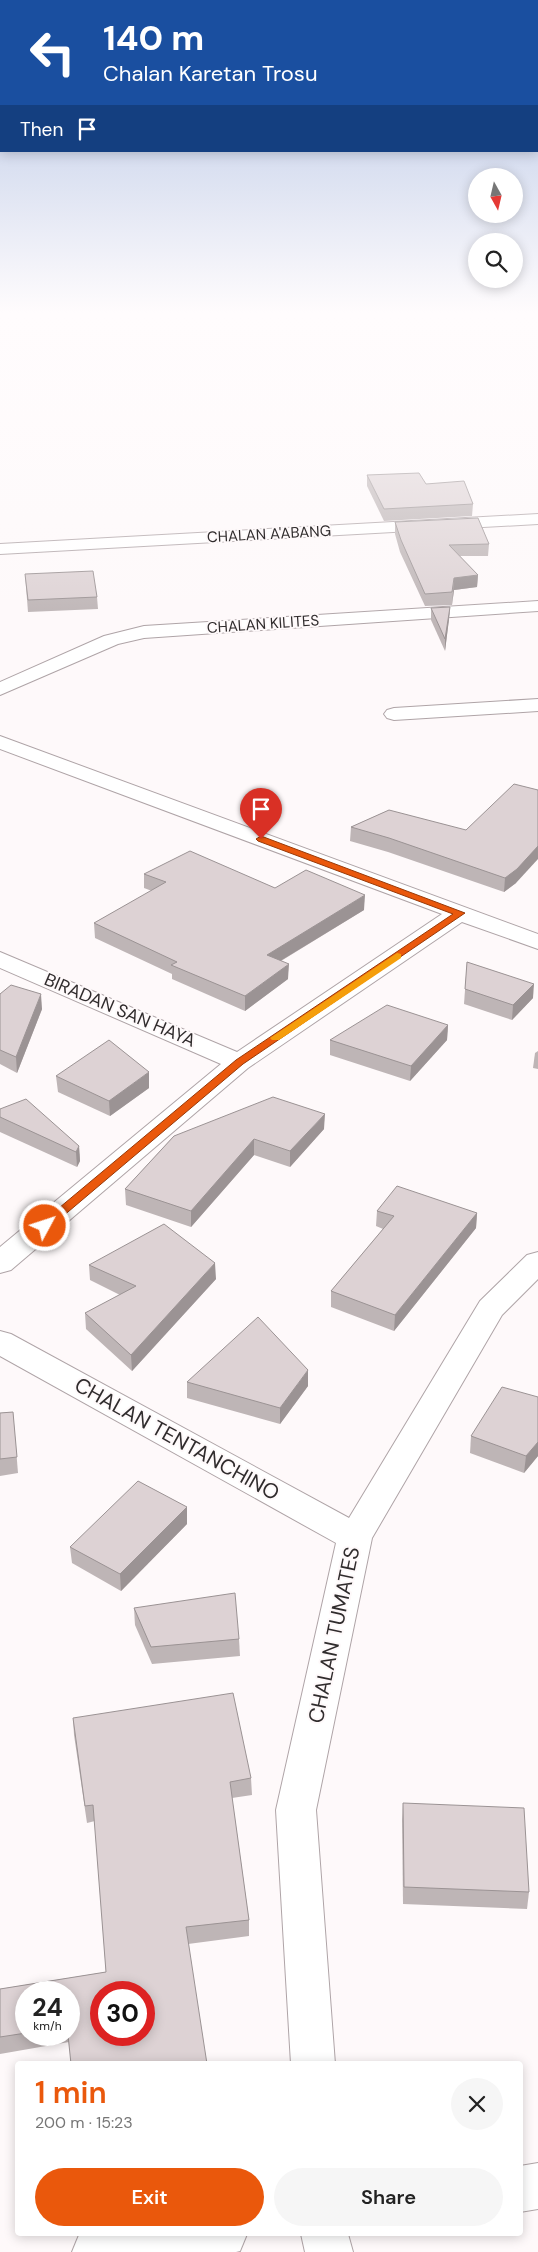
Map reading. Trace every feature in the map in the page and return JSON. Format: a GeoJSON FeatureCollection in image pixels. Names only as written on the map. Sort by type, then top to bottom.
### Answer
{"type":"FeatureCollection","features":[{"type":"Feature","properties":{"kind":"street","name":"CHALAN A'ABANG"},"geometry":{"type":"LineString","coordinates":[[0,549],[538,520]]}},
{"type":"Feature","properties":{"kind":"street","name":"CHALAN KILITES"},"geometry":{"type":"LineString","coordinates":[[0,689],[111,640],[144,632],[538,606]]}},
{"type":"Feature","properties":{"kind":"street"},"geometry":{"type":"LineString","coordinates":[[394,714],[538,705]]}},
{"type":"Feature","properties":{"kind":"street"},"geometry":{"type":"LineString","coordinates":[[0,742],[538,942]]}},
{"type":"Feature","properties":{"kind":"street"},"geometry":{"type":"LineString","coordinates":[[0,1263],[240,1062],[460,913]]}},
{"type":"Feature","properties":{"kind":"street","name":"BIRADAN SAN HAYA"},"geometry":{"type":"LineString","coordinates":[[0,958],[240,1062]]}},
{"type":"Feature","properties":{"kind":"street","name":"CHALAN TUMATES"},"geometry":{"type":"LineString","coordinates":[[313,2061],[296,1810],[355,1537],[492,1308],[538,1262]]}},
{"type":"Feature","properties":{"kind":"street","name":"CHALAN TENTANCHINO"},"geometry":{"type":"LineString","coordinates":[[0,1342],[355,1537]]}},
{"type":"Feature","properties":{"kind":"street"},"geometry":{"type":"LineString","coordinates":[[523,2188],[538,2186]]}},
{"type":"Feature","properties":{"kind":"street"},"geometry":{"type":"LineString","coordinates":[[96,2252],[209,2236]]}},
{"type":"Feature","properties":{"kind":"street"},"geometry":{"type":"LineString","coordinates":[[326,2236],[328,2252]]}},
{"type":"Feature","properties":{"kind":"building"},"geometry":{"type":"Polygon","coordinates":[[[419,473],[426,484],[464,481],[473,504],[384,509],[367,475],[419,473]]]}},
{"type":"Feature","properties":{"kind":"building"},"geometry":{"type":"Polygon","coordinates":[[[478,518],[489,544],[449,545],[478,575],[454,578],[452,592],[425,594],[395,522],[478,518]]]}},
{"type":"Feature","properties":{"kind":"building"},"geometry":{"type":"Polygon","coordinates":[[[93,571],[97,597],[28,600],[25,574],[93,571]]]}},
{"type":"Feature","properties":{"kind":"building"},"geometry":{"type":"Polygon","coordinates":[[[450,607],[445,639],[431,608],[450,607]]]}},
{"type":"Feature","properties":{"kind":"building"},"geometry":{"type":"Polygon","coordinates":[[[514,784],[538,790],[538,846],[517,869],[505,878],[389,838],[351,827],[389,810],[466,830],[514,784]]]}},
{"type":"Feature","properties":{"kind":"building"},"geometry":{"type":"Polygon","coordinates":[[[190,851],[275,888],[306,870],[365,895],[267,955],[289,964],[245,996],[171,965],[177,962],[94,923],[166,882],[144,874],[190,851]]]}},
{"type":"Feature","properties":{"kind":"building"},"geometry":{"type":"Polygon","coordinates":[[[467,962],[534,984],[513,1005],[465,989],[467,962]]]}},
{"type":"Feature","properties":{"kind":"building"},"geometry":{"type":"Polygon","coordinates":[[[11,985],[41,994],[16,1057],[0,1050],[0,994],[11,985]]]}},
{"type":"Feature","properties":{"kind":"building"},"geometry":{"type":"Polygon","coordinates":[[[387,1005],[448,1025],[411,1066],[330,1040],[387,1005]]]}},
{"type":"Feature","properties":{"kind":"building"},"geometry":{"type":"Polygon","coordinates":[[[109,1040],[149,1072],[109,1101],[56,1076],[109,1040]]]}},
{"type":"Feature","properties":{"kind":"building"},"geometry":{"type":"Polygon","coordinates":[[[273,1097],[325,1114],[290,1151],[254,1139],[191,1211],[125,1189],[174,1136],[273,1097]]]}},
{"type":"Feature","properties":{"kind":"building"},"geometry":{"type":"Polygon","coordinates":[[[26,1099],[79,1146],[76,1152],[0,1117],[0,1109],[26,1099]]]}},
{"type":"Feature","properties":{"kind":"building"},"geometry":{"type":"Polygon","coordinates":[[[397,1186],[477,1213],[395,1315],[331,1291],[394,1216],[377,1211],[397,1186]]]}},
{"type":"Feature","properties":{"kind":"building"},"geometry":{"type":"Polygon","coordinates":[[[164,1224],[215,1263],[131,1355],[85,1313],[136,1286],[89,1265],[164,1224]]]}},
{"type":"Feature","properties":{"kind":"building"},"geometry":{"type":"Polygon","coordinates":[[[258,1317],[308,1370],[280,1408],[187,1382],[258,1317]]]}},
{"type":"Feature","properties":{"kind":"building"},"geometry":{"type":"Polygon","coordinates":[[[502,1387],[538,1397],[538,1442],[526,1456],[471,1436],[502,1387]]]}},
{"type":"Feature","properties":{"kind":"building"},"geometry":{"type":"Polygon","coordinates":[[[13,1412],[17,1457],[0,1459],[0,1413],[13,1412]]]}},
{"type":"Feature","properties":{"kind":"building"},"geometry":{"type":"Polygon","coordinates":[[[138,1481],[187,1507],[120,1574],[70,1547],[138,1481]]]}},
{"type":"Feature","properties":{"kind":"building"},"geometry":{"type":"Polygon","coordinates":[[[235,1593],[239,1639],[151,1647],[134,1608],[235,1593]]]}},
{"type":"Feature","properties":{"kind":"building"},"geometry":{"type":"Polygon","coordinates":[[[233,1693],[251,1778],[230,1782],[249,1920],[186,1927],[207,2061],[71,2061],[69,2046],[80,2046],[80,1981],[50,1981],[106,1972],[93,1805],[85,1806],[73,1718],[233,1693]]]}},
{"type":"Feature","properties":{"kind":"building"},"geometry":{"type":"Polygon","coordinates":[[[403,1803],[524,1808],[529,1892],[404,1887],[403,1803]]]}},
{"type":"Feature","properties":{"kind":"building"},"geometry":{"type":"Polygon","coordinates":[[[15,1987],[15,2035],[0,2037],[0,1989],[15,1987]]]}},
{"type":"Feature","properties":{"kind":"slow traffic"},"geometry":{"type":"LineString","coordinates":[[275,1038],[397,956]]}},
{"type":"Feature","properties":{"kind":"route"},"geometry":{"type":"LineString","coordinates":[[45,1226],[240,1062],[460,913],[261,839]]}}]}
